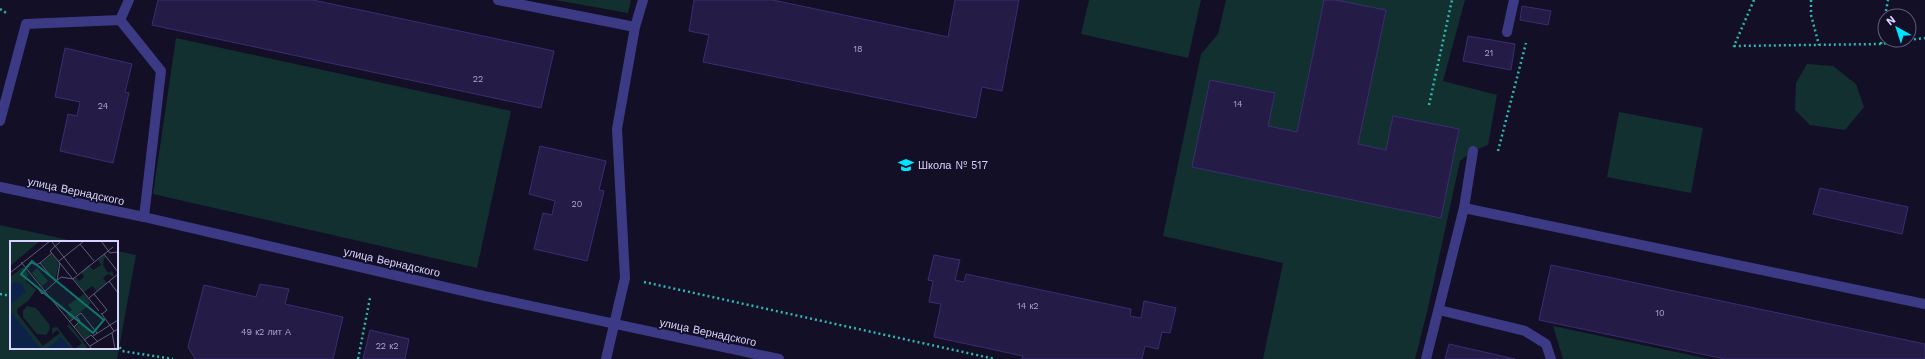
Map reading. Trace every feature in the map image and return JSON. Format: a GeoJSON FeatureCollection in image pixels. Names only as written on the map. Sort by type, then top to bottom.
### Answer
{"type":"FeatureCollection","features":[{"type":"Feature","properties":{"kind":"street"},"geometry":{"type":"LineString","coordinates":[[120,20],[129,0]]}},
{"type":"Feature","properties":{"kind":"street"},"geometry":{"type":"LineString","coordinates":[[498,0],[635,27]]}},
{"type":"Feature","properties":{"kind":"street"},"geometry":{"type":"LineString","coordinates":[[606,359],[613,323],[625,278],[617,129],[635,27],[643,0]]}},
{"type":"Feature","properties":{"kind":"street"},"geometry":{"type":"LineString","coordinates":[[1508,32],[1514,0]]}},
{"type":"Feature","properties":{"kind":"street"},"geometry":{"type":"LineString","coordinates":[[0,121],[26,24],[120,20]]}},
{"type":"Feature","properties":{"kind":"street"},"geometry":{"type":"LineString","coordinates":[[120,20],[161,71],[144,217]]}},
{"type":"Feature","properties":{"kind":"street"},"geometry":{"type":"LineString","coordinates":[[1426,359],[1464,208],[1473,151]]}},
{"type":"Feature","properties":{"kind":"street","name":"улица Вернадского"},"geometry":{"type":"LineString","coordinates":[[0,187],[144,217],[480,295],[779,359]]}},
{"type":"Feature","properties":{"kind":"street"},"geometry":{"type":"LineString","coordinates":[[1464,208],[1925,304]]}},
{"type":"Feature","properties":{"kind":"street"},"geometry":{"type":"LineString","coordinates":[[1439,310],[1525,331],[1546,344],[1551,359]]}},
{"type":"Feature","properties":{"kind":"path"},"geometry":{"type":"LineString","coordinates":[[1429,105],[1452,0]]}},
{"type":"Feature","properties":{"kind":"path"},"geometry":{"type":"LineString","coordinates":[[1754,0],[1734,46],[1877,44]]}},
{"type":"Feature","properties":{"kind":"path"},"geometry":{"type":"LineString","coordinates":[[1811,0],[1811,15],[1819,45]]}},
{"type":"Feature","properties":{"kind":"path"},"geometry":{"type":"LineString","coordinates":[[1498,151],[1527,38],[1508,32]]}},
{"type":"Feature","properties":{"kind":"path"},"geometry":{"type":"LineString","coordinates":[[625,278],[995,359]]}},
{"type":"Feature","properties":{"kind":"path"},"geometry":{"type":"LineString","coordinates":[[0,294],[10,296]]}},
{"type":"Feature","properties":{"kind":"path"},"geometry":{"type":"LineString","coordinates":[[358,359],[370,298]]}},
{"type":"Feature","properties":{"kind":"path"},"geometry":{"type":"LineString","coordinates":[[118,345],[122,351],[174,359]]}},
{"type":"Feature","properties":{"kind":"green space"},"geometry":{"type":"Polygon","coordinates":[[[555,0],[631,0],[628,13],[555,0]]]}},
{"type":"Feature","properties":{"kind":"green space"},"geometry":{"type":"Polygon","coordinates":[[[1089,0],[1201,0],[1188,58],[1081,34],[1089,0]]]}},
{"type":"Feature","properties":{"kind":"green space"},"geometry":{"type":"Polygon","coordinates":[[[1226,0],[1465,0],[1443,81],[1497,95],[1488,145],[1473,151],[1460,161],[1428,308],[1415,359],[1263,359],[1283,263],[1163,236],[1201,54],[1218,34],[1226,0]]]}},
{"type":"Feature","properties":{"kind":"green space"},"geometry":{"type":"Polygon","coordinates":[[[176,38],[511,111],[477,268],[153,194],[176,38]]]}},
{"type":"Feature","properties":{"kind":"green space"},"geometry":{"type":"Polygon","coordinates":[[[1807,64],[1833,66],[1856,84],[1864,107],[1845,130],[1810,125],[1795,110],[1796,83],[1807,64]]]}},
{"type":"Feature","properties":{"kind":"green space"},"geometry":{"type":"Polygon","coordinates":[[[1619,112],[1703,128],[1691,193],[1607,177],[1619,112]]]}},
{"type":"Feature","properties":{"kind":"green space"},"geometry":{"type":"Polygon","coordinates":[[[0,225],[73,241],[10,241],[10,349],[118,349],[118,251],[136,255],[117,359],[0,359],[0,225]]]}},
{"type":"Feature","properties":{"kind":"green space"},"geometry":{"type":"Polygon","coordinates":[[[1553,326],[1709,359],[1563,359],[1553,326]]]}},
{"type":"Feature","properties":{"kind":"building"},"geometry":{"type":"Polygon","coordinates":[[[158,0],[313,0],[554,51],[541,108],[152,25],[158,0]]]}},
{"type":"Feature","properties":{"kind":"building"},"geometry":{"type":"Polygon","coordinates":[[[694,0],[773,0],[948,37],[955,0],[1019,0],[1002,91],[982,87],[976,118],[703,62],[709,35],[689,31],[694,0]]]}},
{"type":"Feature","properties":{"kind":"building"},"geometry":{"type":"Polygon","coordinates":[[[1324,0],[1336,0],[1386,10],[1358,144],[1386,150],[1393,116],[1459,129],[1441,218],[1192,167],[1210,80],[1275,93],[1268,126],[1297,132],[1324,0]]]}},
{"type":"Feature","properties":{"kind":"building"},"geometry":{"type":"Polygon","coordinates":[[[1522,6],[1551,11],[1548,25],[1520,20],[1522,6]]]}},
{"type":"Feature","properties":{"kind":"building"},"geometry":{"type":"Polygon","coordinates":[[[1468,36],[1515,44],[1511,70],[1463,61],[1468,36]]]}},
{"type":"Feature","properties":{"kind":"building"},"geometry":{"type":"Polygon","coordinates":[[[65,48],[132,64],[125,92],[129,93],[113,163],[60,151],[68,114],[77,116],[80,102],[55,97],[65,48]]]}},
{"type":"Feature","properties":{"kind":"building"},"geometry":{"type":"Polygon","coordinates":[[[540,146],[606,161],[599,190],[604,191],[587,261],[534,249],[543,213],[552,215],[555,201],[529,194],[540,146]]]}},
{"type":"Feature","properties":{"kind":"building"},"geometry":{"type":"Polygon","coordinates":[[[1820,188],[1908,207],[1902,234],[1813,214],[1820,188]]]}},
{"type":"Feature","properties":{"kind":"building"},"geometry":{"type":"Polygon","coordinates":[[[934,255],[960,260],[955,280],[964,282],[966,274],[1131,309],[1130,316],[1141,318],[1144,301],[1176,308],[1170,333],[1162,332],[1158,349],[1145,346],[1142,359],[1022,359],[1023,356],[934,337],[941,304],[929,302],[933,281],[928,280],[934,255]]]}},
{"type":"Feature","properties":{"kind":"building"},"geometry":{"type":"Polygon","coordinates":[[[1551,265],[1925,344],[1925,359],[1725,359],[1539,320],[1551,265]]]}},
{"type":"Feature","properties":{"kind":"building"},"geometry":{"type":"Polygon","coordinates":[[[260,284],[289,289],[285,304],[343,317],[333,359],[195,359],[188,347],[204,285],[256,297],[260,284]]]}},
{"type":"Feature","properties":{"kind":"building"},"geometry":{"type":"Polygon","coordinates":[[[370,330],[409,339],[405,359],[363,359],[370,330]]]}},
{"type":"Feature","properties":{"kind":"building"},"geometry":{"type":"Polygon","coordinates":[[[1449,344],[1515,359],[1445,359],[1449,344]]]}},
{"type":"Feature","properties":{"kind":"place","name":"Школа № 517"},"geometry":{"type":"Point","coordinates":[906,165]}}]}
